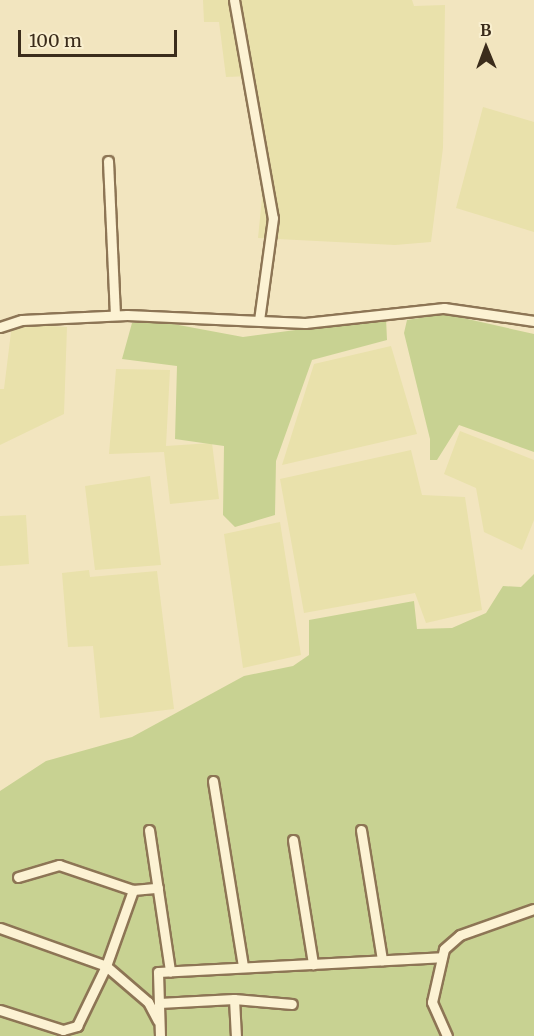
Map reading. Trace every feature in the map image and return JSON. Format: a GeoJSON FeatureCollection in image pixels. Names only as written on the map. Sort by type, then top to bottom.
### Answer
{"type":"FeatureCollection","features":[{"type":"Feature","properties":{"kind":"street"},"geometry":{"type":"LineString","coordinates":[[234,0],[273,218],[259,320]]}},
{"type":"Feature","properties":{"kind":"street"},"geometry":{"type":"LineString","coordinates":[[108,161],[115,315]]}},
{"type":"Feature","properties":{"kind":"street"},"geometry":{"type":"LineString","coordinates":[[0,327],[22,320],[115,315],[305,323],[444,308],[534,321]]}},
{"type":"Feature","properties":{"kind":"street"},"geometry":{"type":"LineString","coordinates":[[213,781],[243,967]]}},
{"type":"Feature","properties":{"kind":"street"},"geometry":{"type":"LineString","coordinates":[[149,830],[170,971]]}},
{"type":"Feature","properties":{"kind":"street"},"geometry":{"type":"LineString","coordinates":[[362,830],[382,960]]}},
{"type":"Feature","properties":{"kind":"street"},"geometry":{"type":"LineString","coordinates":[[293,840],[313,964]]}},
{"type":"Feature","properties":{"kind":"street"},"geometry":{"type":"LineString","coordinates":[[18,877],[59,866],[133,890],[158,888]]}},
{"type":"Feature","properties":{"kind":"street"},"geometry":{"type":"LineString","coordinates":[[0,1010],[70,1029],[77,1026],[106,966],[133,890]]}},
{"type":"Feature","properties":{"kind":"street"},"geometry":{"type":"LineString","coordinates":[[447,1036],[432,1002],[442,957],[453,939],[534,909]]}},
{"type":"Feature","properties":{"kind":"street"},"geometry":{"type":"LineString","coordinates":[[0,927],[106,966],[148,1002],[159,1024]]}},
{"type":"Feature","properties":{"kind":"street"},"geometry":{"type":"LineString","coordinates":[[160,1036],[158,972],[442,957]]}},
{"type":"Feature","properties":{"kind":"street"},"geometry":{"type":"LineString","coordinates":[[159,1003],[234,999],[292,1004]]}},
{"type":"Feature","properties":{"kind":"street"},"geometry":{"type":"LineString","coordinates":[[234,999],[236,1036]]}},
{"type":"Feature","properties":{"kind":"shaded area"},"geometry":{"type":"Polygon","coordinates":[[[203,0],[412,0],[414,6],[445,5],[443,148],[431,242],[395,245],[258,238],[262,198],[251,76],[226,77],[219,22],[204,22],[203,0]]]}},
{"type":"Feature","properties":{"kind":"shaded area"},"geometry":{"type":"Polygon","coordinates":[[[483,107],[534,122],[534,232],[456,208],[483,107]]]}},
{"type":"Feature","properties":{"kind":"shaded area"},"geometry":{"type":"Polygon","coordinates":[[[12,324],[67,327],[64,414],[0,445],[0,389],[4,389],[12,324]]]}},
{"type":"Feature","properties":{"kind":"shaded area"},"geometry":{"type":"Polygon","coordinates":[[[391,346],[417,434],[282,465],[314,364],[391,346]]]}},
{"type":"Feature","properties":{"kind":"shaded area"},"geometry":{"type":"Polygon","coordinates":[[[116,369],[170,370],[166,446],[212,443],[219,499],[170,504],[164,452],[109,454],[116,369]]]}},
{"type":"Feature","properties":{"kind":"shaded area"},"geometry":{"type":"Polygon","coordinates":[[[460,431],[534,460],[534,520],[522,550],[484,532],[476,488],[444,474],[460,431]]]}},
{"type":"Feature","properties":{"kind":"shaded area"},"geometry":{"type":"Polygon","coordinates":[[[411,450],[422,495],[465,497],[482,610],[426,623],[415,593],[304,613],[280,479],[411,450]]]}},
{"type":"Feature","properties":{"kind":"shaded area"},"geometry":{"type":"Polygon","coordinates":[[[150,476],[161,565],[95,570],[85,486],[150,476]]]}},
{"type":"Feature","properties":{"kind":"shaded area"},"geometry":{"type":"Polygon","coordinates":[[[26,515],[29,564],[0,566],[0,516],[26,515]]]}},
{"type":"Feature","properties":{"kind":"shaded area"},"geometry":{"type":"Polygon","coordinates":[[[280,522],[301,655],[243,668],[224,534],[280,522]]]}},
{"type":"Feature","properties":{"kind":"shaded area"},"geometry":{"type":"Polygon","coordinates":[[[89,570],[90,577],[157,571],[174,709],[100,718],[93,646],[68,647],[62,573],[89,570]]]}},
{"type":"Feature","properties":{"kind":"green space"},"geometry":{"type":"Polygon","coordinates":[[[445,314],[534,334],[534,452],[459,425],[437,460],[430,460],[430,439],[404,333],[407,320],[445,314]]]}},
{"type":"Feature","properties":{"kind":"green space"},"geometry":{"type":"Polygon","coordinates":[[[386,318],[387,340],[312,360],[276,461],[275,515],[235,527],[223,515],[224,446],[175,439],[177,366],[122,359],[132,323],[157,321],[243,337],[386,318]]]}},
{"type":"Feature","properties":{"kind":"green space"},"geometry":{"type":"Polygon","coordinates":[[[534,574],[534,1036],[0,1036],[0,791],[46,761],[132,737],[244,676],[293,666],[309,655],[309,620],[414,601],[417,629],[452,628],[486,613],[503,586],[521,587],[534,574]]]}}]}
